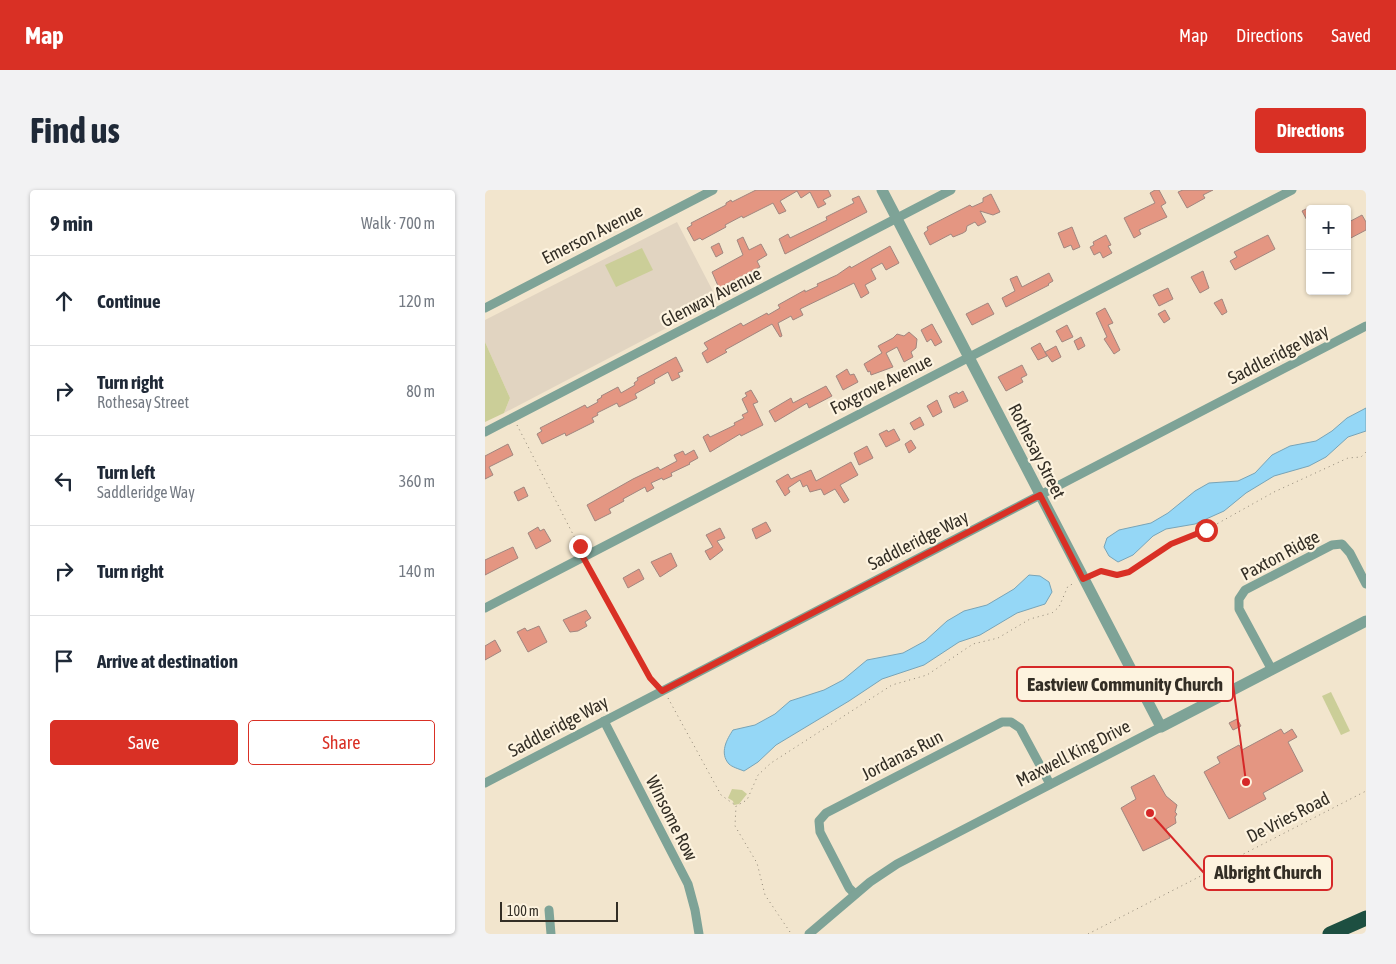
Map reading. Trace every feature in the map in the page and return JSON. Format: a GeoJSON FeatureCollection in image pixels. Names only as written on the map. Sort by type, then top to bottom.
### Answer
{"type":"FeatureCollection","features":[{"type":"Feature","properties":{"kind":"highway"},"geometry":{"type":"LineString","coordinates":[[1330,934],[1366,918]]}},
{"type":"Feature","properties":{"kind":"street","name":"Emerson Avenue"},"geometry":{"type":"LineString","coordinates":[[485,308],[713,190]]}},
{"type":"Feature","properties":{"kind":"street","name":"Rothesay Street"},"geometry":{"type":"LineString","coordinates":[[882,190],[1161,727]]}},
{"type":"Feature","properties":{"kind":"street","name":"Glenway Avenue"},"geometry":{"type":"LineString","coordinates":[[485,432],[951,190]]}},
{"type":"Feature","properties":{"kind":"street","name":"Foxgrove Avenue"},"geometry":{"type":"LineString","coordinates":[[485,608],[1292,190]]}},
{"type":"Feature","properties":{"kind":"street","name":"Saddleridge Way"},"geometry":{"type":"LineString","coordinates":[[485,783],[1366,326]]}},
{"type":"Feature","properties":{"kind":"street","name":"Paxton Ridge"},"geometry":{"type":"LineString","coordinates":[[1271,670],[1239,609],[1239,598],[1245,590],[1331,545],[1342,544],[1350,553],[1366,584]]}},
{"type":"Feature","properties":{"kind":"street","name":"Maxwell King Drive"},"geometry":{"type":"LineString","coordinates":[[809,934],[855,894],[897,864],[1366,621]]}},
{"type":"Feature","properties":{"kind":"street","name":"Winsome Row"},"geometry":{"type":"LineString","coordinates":[[604,721],[688,884],[699,934]]}},
{"type":"Feature","properties":{"kind":"street","name":"Jordanas Run"},"geometry":{"type":"LineString","coordinates":[[855,894],[849,888],[821,832],[819,821],[826,813],[1002,722],[1011,722],[1020,728],[1050,784]]}},
{"type":"Feature","properties":{"kind":"street"},"geometry":{"type":"LineString","coordinates":[[549,910],[551,934]]}},
{"type":"Feature","properties":{"kind":"path"},"geometry":{"type":"LineString","coordinates":[[513,418],[580,546],[583,557],[650,678],[669,700],[721,795],[736,806]]}},
{"type":"Feature","properties":{"kind":"path"},"geometry":{"type":"LineString","coordinates":[[736,806],[747,800],[758,775],[771,763],[892,685],[927,675],[973,644],[998,638],[1030,618],[1052,613],[1059,606],[1068,586],[1101,571],[1117,575],[1129,572],[1171,544],[1206,530],[1274,492],[1348,458],[1361,457],[1366,452]]}},
{"type":"Feature","properties":{"kind":"path","name":"De Vries Road"},"geometry":{"type":"LineString","coordinates":[[1087,934],[1166,894],[1175,889],[1183,885],[1192,880],[1201,876],[1218,867],[1227,862],[1235,858],[1244,853],[1253,849],[1262,844],[1270,840],[1288,831],[1296,826],[1305,822],[1314,818],[1340,804],[1349,800],[1366,791],[1357,795],[1314,817],[1305,822],[1297,826],[1288,831],[1271,840],[1262,844],[1254,848],[1237,857],[1228,862],[1219,866],[1202,875],[1193,880],[1176,888],[1159,897],[1139,908]]}},
{"type":"Feature","properties":{"kind":"path"},"geometry":{"type":"LineString","coordinates":[[736,806],[735,826],[757,863],[765,895],[790,932]]}},
{"type":"Feature","properties":{"kind":"shaded area"},"geometry":{"type":"Polygon","coordinates":[[[677,222],[718,301],[504,413],[510,398],[485,342],[485,320],[677,222]]]}},
{"type":"Feature","properties":{"kind":"green space"},"geometry":{"type":"Polygon","coordinates":[[[642,248],[653,270],[616,287],[605,265],[642,248]]]}},
{"type":"Feature","properties":{"kind":"green space"},"geometry":{"type":"Polygon","coordinates":[[[485,342],[510,398],[504,413],[485,422],[485,342]]]}},
{"type":"Feature","properties":{"kind":"green space"},"geometry":{"type":"Polygon","coordinates":[[[1331,692],[1350,731],[1341,735],[1322,696],[1331,692]]]}},
{"type":"Feature","properties":{"kind":"green space"},"geometry":{"type":"Polygon","coordinates":[[[732,789],[742,790],[747,794],[739,804],[734,805],[733,801],[728,798],[732,789]]]}},
{"type":"Feature","properties":{"kind":"water"},"geometry":{"type":"Polygon","coordinates":[[[1366,408],[1366,431],[1348,437],[1326,457],[1309,466],[1274,476],[1246,493],[1224,511],[1195,524],[1166,529],[1153,536],[1133,555],[1118,562],[1109,556],[1104,547],[1107,538],[1119,530],[1151,523],[1209,483],[1238,481],[1255,473],[1272,455],[1290,446],[1316,441],[1332,431],[1347,418],[1366,408]]]}},
{"type":"Feature","properties":{"kind":"water"},"geometry":{"type":"Polygon","coordinates":[[[1029,575],[1040,576],[1049,582],[1052,592],[1045,604],[1017,613],[980,635],[959,642],[924,665],[882,679],[776,745],[758,762],[744,771],[730,765],[726,760],[725,746],[733,730],[755,725],[775,714],[790,701],[824,690],[843,680],[867,660],[903,653],[925,641],[947,621],[964,611],[987,605],[1014,589],[1029,575]]]}},
{"type":"Feature","properties":{"kind":"building"},"geometry":{"type":"Polygon","coordinates":[[[756,190],[828,190],[831,196],[823,200],[826,204],[818,208],[810,192],[801,198],[797,191],[780,201],[786,211],[779,214],[773,203],[743,218],[742,216],[702,240],[700,238],[694,241],[687,228],[692,225],[691,223],[726,205],[731,200],[732,202],[756,190]]]}},
{"type":"Feature","properties":{"kind":"building"},"geometry":{"type":"Polygon","coordinates":[[[1159,190],[1166,203],[1161,206],[1167,217],[1139,230],[1141,234],[1134,238],[1124,218],[1155,203],[1150,193],[1159,190]]]}},
{"type":"Feature","properties":{"kind":"building"},"geometry":{"type":"Polygon","coordinates":[[[1183,190],[1213,190],[1203,195],[1205,198],[1187,208],[1178,192],[1183,190]]]}},
{"type":"Feature","properties":{"kind":"building"},"geometry":{"type":"Polygon","coordinates":[[[991,194],[1000,212],[993,215],[980,211],[986,222],[978,226],[975,222],[967,226],[966,231],[963,233],[953,237],[951,234],[930,245],[924,233],[928,230],[927,227],[970,205],[972,207],[983,202],[983,198],[991,194]]]}},
{"type":"Feature","properties":{"kind":"building"},"geometry":{"type":"Polygon","coordinates":[[[859,196],[867,212],[785,254],[779,239],[788,234],[790,238],[827,220],[826,217],[854,203],[852,199],[859,196]]]}},
{"type":"Feature","properties":{"kind":"building"},"geometry":{"type":"Polygon","coordinates":[[[1306,209],[1306,218],[1302,211],[1306,209]]]}},
{"type":"Feature","properties":{"kind":"building"},"geometry":{"type":"Polygon","coordinates":[[[1362,215],[1366,222],[1366,230],[1351,238],[1351,221],[1362,215]]]}},
{"type":"Feature","properties":{"kind":"building"},"geometry":{"type":"Polygon","coordinates":[[[1072,227],[1080,247],[1073,250],[1071,245],[1064,248],[1058,233],[1072,227]]]}},
{"type":"Feature","properties":{"kind":"building"},"geometry":{"type":"Polygon","coordinates":[[[1106,235],[1111,245],[1108,246],[1112,253],[1103,258],[1100,252],[1094,255],[1090,247],[1094,245],[1093,242],[1106,235]]]}},
{"type":"Feature","properties":{"kind":"building"},"geometry":{"type":"Polygon","coordinates":[[[1268,235],[1275,249],[1235,270],[1230,261],[1237,257],[1234,252],[1268,235]]]}},
{"type":"Feature","properties":{"kind":"building"},"geometry":{"type":"Polygon","coordinates":[[[743,237],[749,250],[761,244],[767,255],[757,261],[760,267],[719,288],[712,272],[743,255],[737,240],[743,237]]]}},
{"type":"Feature","properties":{"kind":"building"},"geometry":{"type":"Polygon","coordinates":[[[719,243],[723,253],[716,257],[711,247],[719,243]]]}},
{"type":"Feature","properties":{"kind":"building"},"geometry":{"type":"Polygon","coordinates":[[[890,246],[899,263],[886,270],[882,263],[871,269],[876,279],[865,285],[869,293],[861,298],[854,283],[800,309],[803,315],[793,320],[791,316],[778,323],[782,336],[780,337],[772,324],[725,350],[727,352],[707,363],[702,353],[708,349],[704,343],[741,323],[743,326],[767,313],[768,315],[780,308],[778,305],[805,290],[805,292],[818,286],[817,284],[837,275],[850,266],[851,268],[890,246]]]}},
{"type":"Feature","properties":{"kind":"building"},"geometry":{"type":"Polygon","coordinates":[[[1203,271],[1209,288],[1200,293],[1191,277],[1203,271]]]}},
{"type":"Feature","properties":{"kind":"building"},"geometry":{"type":"Polygon","coordinates":[[[1049,273],[1053,281],[1049,285],[1006,307],[1002,298],[1015,291],[1010,279],[1017,276],[1022,287],[1049,273]]]}},
{"type":"Feature","properties":{"kind":"building"},"geometry":{"type":"Polygon","coordinates":[[[1168,288],[1173,299],[1159,306],[1153,295],[1168,288]]]}},
{"type":"Feature","properties":{"kind":"building"},"geometry":{"type":"Polygon","coordinates":[[[1222,299],[1227,312],[1222,315],[1214,303],[1222,299]]]}},
{"type":"Feature","properties":{"kind":"building"},"geometry":{"type":"Polygon","coordinates":[[[988,303],[994,314],[972,325],[966,314],[988,303]]]}},
{"type":"Feature","properties":{"kind":"building"},"geometry":{"type":"Polygon","coordinates":[[[1105,308],[1113,323],[1108,325],[1120,350],[1114,354],[1104,339],[1107,337],[1096,313],[1105,308]]]}},
{"type":"Feature","properties":{"kind":"building"},"geometry":{"type":"Polygon","coordinates":[[[1165,310],[1170,319],[1164,323],[1158,314],[1165,310]]]}},
{"type":"Feature","properties":{"kind":"building"},"geometry":{"type":"Polygon","coordinates":[[[932,324],[942,342],[935,346],[931,339],[927,342],[921,330],[932,324]]]}},
{"type":"Feature","properties":{"kind":"building"},"geometry":{"type":"Polygon","coordinates":[[[1067,325],[1073,337],[1062,342],[1056,331],[1067,325]]]}},
{"type":"Feature","properties":{"kind":"building"},"geometry":{"type":"Polygon","coordinates":[[[909,332],[917,339],[916,348],[911,352],[913,357],[904,362],[897,347],[886,353],[893,367],[871,375],[864,364],[882,353],[878,346],[897,334],[904,336],[909,332]]]}},
{"type":"Feature","properties":{"kind":"building"},"geometry":{"type":"Polygon","coordinates":[[[1081,337],[1085,346],[1078,350],[1074,341],[1081,337]]]}},
{"type":"Feature","properties":{"kind":"building"},"geometry":{"type":"Polygon","coordinates":[[[1040,343],[1047,356],[1038,360],[1031,348],[1040,343]]]}},
{"type":"Feature","properties":{"kind":"building"},"geometry":{"type":"Polygon","coordinates":[[[1056,346],[1061,357],[1052,362],[1045,352],[1056,346]]]}},
{"type":"Feature","properties":{"kind":"building"},"geometry":{"type":"Polygon","coordinates":[[[676,357],[683,371],[678,373],[680,377],[672,381],[668,372],[654,380],[655,383],[635,394],[637,398],[619,407],[617,403],[597,413],[598,415],[592,418],[594,422],[566,436],[565,433],[542,444],[537,434],[542,431],[540,428],[585,405],[587,408],[598,402],[597,400],[601,396],[618,387],[621,393],[635,385],[634,383],[638,380],[637,378],[676,357]]]}},
{"type":"Feature","properties":{"kind":"building"},"geometry":{"type":"Polygon","coordinates":[[[1022,365],[1027,375],[1021,378],[1023,382],[1006,391],[998,377],[1022,365]]]}},
{"type":"Feature","properties":{"kind":"building"},"geometry":{"type":"Polygon","coordinates":[[[847,369],[850,375],[854,374],[858,382],[843,390],[836,376],[847,369]]]}},
{"type":"Feature","properties":{"kind":"building"},"geometry":{"type":"Polygon","coordinates":[[[826,386],[832,396],[809,408],[807,403],[775,422],[769,411],[791,398],[793,403],[826,386]]]}},
{"type":"Feature","properties":{"kind":"building"},"geometry":{"type":"Polygon","coordinates":[[[751,390],[758,402],[753,404],[763,425],[741,436],[740,434],[710,452],[703,437],[708,434],[710,437],[735,425],[734,423],[744,418],[742,415],[748,412],[742,399],[747,396],[745,393],[751,390]]]}},
{"type":"Feature","properties":{"kind":"building"},"geometry":{"type":"Polygon","coordinates":[[[963,391],[968,401],[954,408],[949,396],[963,391]]]}},
{"type":"Feature","properties":{"kind":"building"},"geometry":{"type":"Polygon","coordinates":[[[937,400],[942,412],[933,417],[927,406],[937,400]]]}},
{"type":"Feature","properties":{"kind":"building"},"geometry":{"type":"Polygon","coordinates":[[[920,417],[924,425],[914,430],[910,423],[920,417]]]}},
{"type":"Feature","properties":{"kind":"building"},"geometry":{"type":"Polygon","coordinates":[[[894,429],[900,440],[886,447],[879,434],[894,429]]]}},
{"type":"Feature","properties":{"kind":"building"},"geometry":{"type":"Polygon","coordinates":[[[911,440],[916,448],[909,453],[905,444],[911,440]]]}},
{"type":"Feature","properties":{"kind":"building"},"geometry":{"type":"Polygon","coordinates":[[[508,444],[513,455],[489,467],[493,475],[485,479],[485,456],[508,444]]]}},
{"type":"Feature","properties":{"kind":"building"},"geometry":{"type":"Polygon","coordinates":[[[867,446],[873,458],[859,465],[854,453],[867,446]]]}},
{"type":"Feature","properties":{"kind":"building"},"geometry":{"type":"Polygon","coordinates":[[[694,450],[698,458],[690,464],[671,473],[672,476],[651,483],[654,488],[647,492],[645,487],[623,499],[624,501],[609,509],[611,513],[595,521],[587,505],[633,479],[658,467],[660,470],[677,461],[674,455],[683,451],[685,455],[694,450]]]}},
{"type":"Feature","properties":{"kind":"building"},"geometry":{"type":"Polygon","coordinates":[[[851,462],[858,475],[840,485],[849,500],[844,503],[835,489],[824,495],[821,489],[810,492],[807,485],[803,487],[800,480],[788,488],[790,492],[785,496],[776,481],[788,474],[791,479],[811,470],[816,481],[851,462]]]}},
{"type":"Feature","properties":{"kind":"building"},"geometry":{"type":"Polygon","coordinates":[[[524,487],[528,496],[518,501],[514,492],[524,487]]]}},
{"type":"Feature","properties":{"kind":"building"},"geometry":{"type":"Polygon","coordinates":[[[766,522],[771,531],[756,539],[752,529],[766,522]]]}},
{"type":"Feature","properties":{"kind":"building"},"geometry":{"type":"Polygon","coordinates":[[[538,527],[540,531],[544,529],[551,541],[536,549],[528,533],[538,527]]]}},
{"type":"Feature","properties":{"kind":"building"},"geometry":{"type":"Polygon","coordinates":[[[720,528],[725,538],[717,541],[723,550],[710,560],[705,551],[713,547],[706,535],[720,528]]]}},
{"type":"Feature","properties":{"kind":"building"},"geometry":{"type":"Polygon","coordinates":[[[513,547],[518,558],[485,575],[485,560],[513,547]]]}},
{"type":"Feature","properties":{"kind":"building"},"geometry":{"type":"Polygon","coordinates":[[[671,553],[677,566],[660,577],[651,562],[671,553]]]}},
{"type":"Feature","properties":{"kind":"building"},"geometry":{"type":"Polygon","coordinates":[[[639,569],[644,579],[628,588],[623,578],[639,569]]]}},
{"type":"Feature","properties":{"kind":"building"},"geometry":{"type":"Polygon","coordinates":[[[586,610],[591,618],[585,622],[587,626],[578,631],[570,632],[563,620],[586,610]]]}},
{"type":"Feature","properties":{"kind":"building"},"geometry":{"type":"Polygon","coordinates":[[[539,626],[547,642],[528,652],[517,632],[525,628],[527,631],[539,626]]]}},
{"type":"Feature","properties":{"kind":"building"},"geometry":{"type":"Polygon","coordinates":[[[495,640],[501,651],[485,660],[485,646],[495,640]]]}},
{"type":"Feature","properties":{"kind":"building"},"geometry":{"type":"Polygon","coordinates":[[[1237,719],[1241,726],[1233,730],[1229,723],[1237,719]]]}},
{"type":"Feature","properties":{"kind":"building"},"geometry":{"type":"Polygon","coordinates":[[[1281,729],[1284,734],[1292,729],[1297,737],[1288,742],[1303,771],[1263,793],[1266,799],[1229,819],[1204,772],[1220,763],[1217,757],[1239,745],[1242,750],[1281,729]]]}},
{"type":"Feature","properties":{"kind":"building"},"geometry":{"type":"Polygon","coordinates":[[[1154,775],[1166,796],[1177,805],[1175,812],[1177,814],[1175,817],[1176,823],[1166,829],[1170,838],[1143,851],[1121,808],[1136,799],[1131,787],[1154,775]]]}},
{"type":"Feature","properties":{"kind":"place","name":"Eastview Community Church"},"geometry":{"type":"Point","coordinates":[1246,782]}},
{"type":"Feature","properties":{"kind":"place","name":"Albright Church"},"geometry":{"type":"Point","coordinates":[1150,813]}},
{"type":"Feature","properties":{"kind":"route"},"geometry":{"type":"LineString","coordinates":[[580,546],[583,557],[650,678],[662,691],[1040,495],[1083,579],[1101,571],[1117,575],[1129,572],[1171,544],[1206,530]]}}]}
